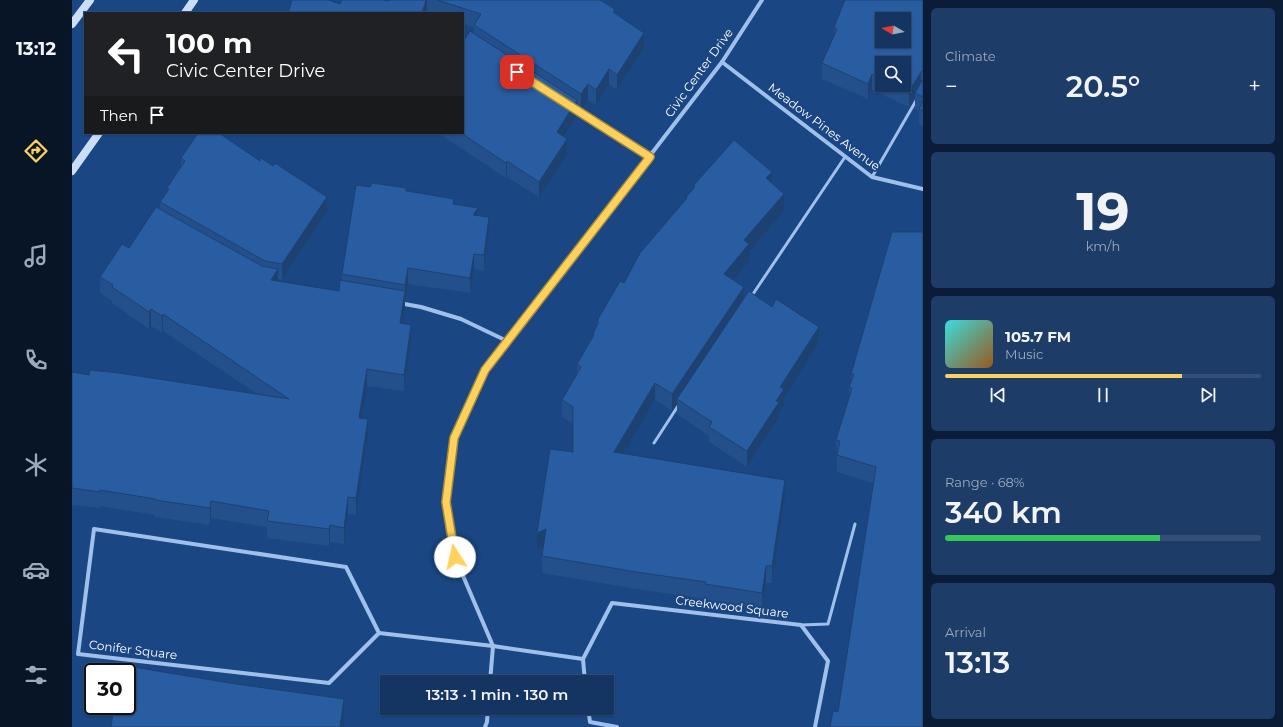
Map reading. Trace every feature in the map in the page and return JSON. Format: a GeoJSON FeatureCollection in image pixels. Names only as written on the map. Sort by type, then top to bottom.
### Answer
{"type":"FeatureCollection","features":[{"type":"Feature","properties":{"kind":"main road"},"geometry":{"type":"LineString","coordinates":[[72,24],[90,0]]}},
{"type":"Feature","properties":{"kind":"main road"},"geometry":{"type":"LineString","coordinates":[[186,12],[194,0]]}},
{"type":"Feature","properties":{"kind":"main road"},"geometry":{"type":"LineString","coordinates":[[72,171],[98,134]]}},
{"type":"Feature","properties":{"kind":"street","name":"Civic Center Drive"},"geometry":{"type":"LineString","coordinates":[[491,675],[493,646],[455,557],[446,502],[454,438],[485,370],[722,62],[762,0]]}},
{"type":"Feature","properties":{"kind":"street","name":"Meadow Pines Avenue"},"geometry":{"type":"LineString","coordinates":[[722,62],[872,177],[923,189]]}},
{"type":"Feature","properties":{"kind":"street"},"geometry":{"type":"LineString","coordinates":[[570,106],[650,157]]}},
{"type":"Feature","properties":{"kind":"street"},"geometry":{"type":"LineString","coordinates":[[397,303],[421,307],[461,319],[507,341]]}},
{"type":"Feature","properties":{"kind":"street","name":"Conifer Square"},"geometry":{"type":"LineString","coordinates":[[94,529],[346,567],[379,634],[329,683],[78,654],[94,529]]}},
{"type":"Feature","properties":{"kind":"street","name":"Creekwood Square"},"geometry":{"type":"LineString","coordinates":[[583,659],[612,603],[801,625],[828,661],[815,727]]}},
{"type":"Feature","properties":{"kind":"street"},"geometry":{"type":"LineString","coordinates":[[379,634],[493,646],[583,659],[584,675]]}},
{"type":"Feature","properties":{"kind":"street"},"geometry":{"type":"LineString","coordinates":[[485,727],[488,715]]}},
{"type":"Feature","properties":{"kind":"street"},"geometry":{"type":"LineString","coordinates":[[589,715],[590,722],[617,727]]}},
{"type":"Feature","properties":{"kind":"lane"},"geometry":{"type":"LineString","coordinates":[[872,177],[919,96]]}},
{"type":"Feature","properties":{"kind":"lane"},"geometry":{"type":"LineString","coordinates":[[747,303],[845,157]]}},
{"type":"Feature","properties":{"kind":"lane"},"geometry":{"type":"LineString","coordinates":[[654,443],[681,403]]}},
{"type":"Feature","properties":{"kind":"lane"},"geometry":{"type":"LineString","coordinates":[[801,625],[828,624],[855,524]]}},
{"type":"Feature","properties":{"kind":"building"},"geometry":{"type":"Polygon","coordinates":[[[292,0],[328,0],[340,4],[342,0],[426,0],[422,12],[288,12],[292,0]]]}},
{"type":"Feature","properties":{"kind":"building"},"geometry":{"type":"Polygon","coordinates":[[[437,0],[600,0],[615,9],[613,12],[644,33],[617,75],[609,69],[596,90],[588,84],[581,94],[474,25],[481,14],[437,0]]]}},
{"type":"Feature","properties":{"kind":"building"},"geometry":{"type":"Polygon","coordinates":[[[845,0],[923,0],[923,71],[911,88],[911,56],[875,56],[875,76],[872,74],[868,84],[822,63],[837,29],[834,27],[845,0]]]}},
{"type":"Feature","properties":{"kind":"building"},"geometry":{"type":"Polygon","coordinates":[[[470,31],[577,100],[557,132],[567,139],[539,182],[507,161],[506,163],[462,134],[464,134],[464,40],[470,31]]]}},
{"type":"Feature","properties":{"kind":"building"},"geometry":{"type":"Polygon","coordinates":[[[923,79],[923,97],[915,93],[923,79]]]}},
{"type":"Feature","properties":{"kind":"building"},"geometry":{"type":"Polygon","coordinates":[[[923,100],[923,111],[919,109],[923,100]]]}},
{"type":"Feature","properties":{"kind":"building"},"geometry":{"type":"Polygon","coordinates":[[[197,134],[220,134],[260,161],[261,158],[273,166],[275,163],[327,197],[282,264],[265,261],[160,202],[169,189],[167,188],[185,161],[181,158],[197,134]]]}},
{"type":"Feature","properties":{"kind":"building"},"geometry":{"type":"Polygon","coordinates":[[[734,140],[772,172],[766,178],[784,194],[744,240],[749,244],[724,274],[744,287],[672,394],[655,383],[614,452],[785,480],[772,566],[766,566],[762,593],[705,584],[706,582],[542,556],[546,529],[537,533],[550,449],[573,452],[573,407],[562,400],[581,367],[577,364],[594,335],[593,334],[599,322],[597,321],[620,281],[624,283],[640,253],[687,198],[686,197],[695,187],[693,186],[734,140]]]}},
{"type":"Feature","properties":{"kind":"building"},"geometry":{"type":"Polygon","coordinates":[[[372,183],[406,188],[406,191],[454,199],[453,204],[478,208],[473,215],[489,217],[484,255],[474,254],[470,278],[408,268],[405,285],[342,274],[356,185],[370,187],[372,183]]]}},
{"type":"Feature","properties":{"kind":"building"},"geometry":{"type":"Polygon","coordinates":[[[156,207],[262,266],[278,269],[271,280],[339,291],[340,280],[405,291],[400,323],[411,325],[404,375],[367,369],[359,418],[368,419],[356,498],[348,497],[344,528],[330,525],[329,529],[267,521],[269,511],[211,501],[210,508],[100,490],[100,492],[72,488],[72,372],[89,375],[90,370],[119,373],[289,399],[163,314],[162,316],[151,309],[149,312],[100,277],[122,244],[129,248],[156,207]]]}},
{"type":"Feature","properties":{"kind":"building"},"geometry":{"type":"Polygon","coordinates":[[[892,232],[923,232],[923,727],[830,727],[833,711],[838,712],[876,467],[837,455],[840,441],[836,440],[852,388],[849,387],[854,374],[851,374],[892,232]]]}},
{"type":"Feature","properties":{"kind":"building"},"geometry":{"type":"Polygon","coordinates":[[[749,291],[772,307],[776,299],[819,327],[780,387],[784,389],[776,401],[779,402],[747,451],[709,427],[712,422],[677,399],[749,291]]]}},
{"type":"Feature","properties":{"kind":"building"},"geometry":{"type":"Polygon","coordinates":[[[136,667],[236,684],[344,699],[340,727],[111,727],[113,715],[136,715],[136,667]]]}},
{"type":"Feature","properties":{"kind":"route"},"geometry":{"type":"LineString","coordinates":[[455,557],[446,502],[454,438],[485,370],[650,157],[517,72]]}}]}
